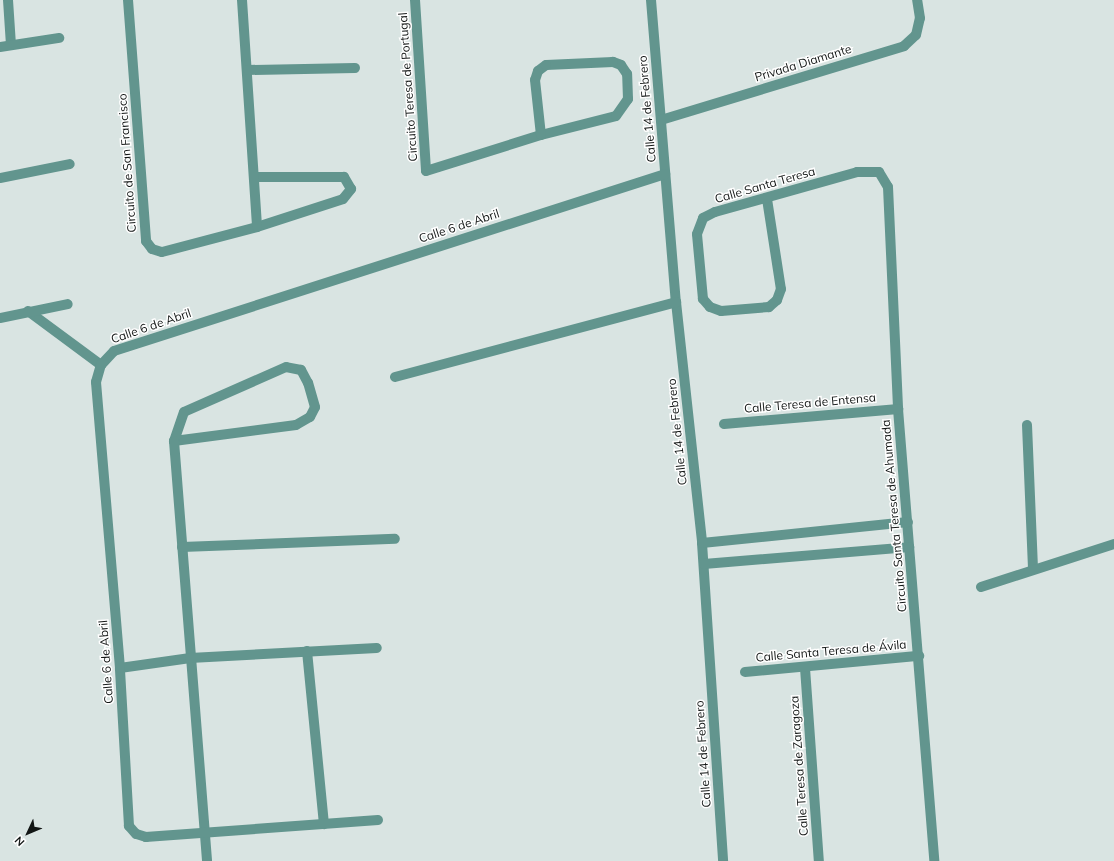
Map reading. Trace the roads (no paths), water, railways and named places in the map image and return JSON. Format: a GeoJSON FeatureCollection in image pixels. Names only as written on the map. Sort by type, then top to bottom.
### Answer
{"type":"FeatureCollection","features":[{"type":"Feature","properties":{"kind":"street"},"geometry":{"type":"LineString","coordinates":[[8,0],[11,45]]}},
{"type":"Feature","properties":{"kind":"street","name":"Circuito de San Francisco"},"geometry":{"type":"LineString","coordinates":[[128,0],[146,241],[152,249],[162,252],[257,228],[343,199],[350,189],[344,177],[256,178]]}},
{"type":"Feature","properties":{"kind":"street"},"geometry":{"type":"LineString","coordinates":[[242,0],[256,178],[257,228]]}},
{"type":"Feature","properties":{"kind":"street","name":"Circuito Teresa de Portugal"},"geometry":{"type":"LineString","coordinates":[[415,0],[426,171],[541,135],[616,116],[628,99],[627,74],[622,65],[613,62],[546,65],[538,72],[535,80],[541,135]]}},
{"type":"Feature","properties":{"kind":"street","name":"Calle 14 de Febrero"},"geometry":{"type":"LineString","coordinates":[[651,0],[676,302],[704,564],[723,861]]}},
{"type":"Feature","properties":{"kind":"street","name":"Privada Diamante"},"geometry":{"type":"LineString","coordinates":[[660,120],[904,46],[916,35],[920,18],[917,0]]}},
{"type":"Feature","properties":{"kind":"street"},"geometry":{"type":"LineString","coordinates":[[0,47],[59,38]]}},
{"type":"Feature","properties":{"kind":"street"},"geometry":{"type":"LineString","coordinates":[[248,70],[355,68]]}},
{"type":"Feature","properties":{"kind":"street"},"geometry":{"type":"LineString","coordinates":[[0,178],[70,164]]}},
{"type":"Feature","properties":{"kind":"street","name":"Calle Santa Teresa"},"geometry":{"type":"LineString","coordinates":[[767,199],[781,289],[777,300],[769,307],[721,311],[710,307],[703,299],[697,234],[703,218],[715,212],[767,199],[857,172],[879,172]]}},
{"type":"Feature","properties":{"kind":"street","name":"Circuito Santa Teresa de Ahumada"},"geometry":{"type":"LineString","coordinates":[[879,172],[888,187],[898,409],[919,656],[934,861]]}},
{"type":"Feature","properties":{"kind":"street","name":"Calle 6 de Abril"},"geometry":{"type":"LineString","coordinates":[[205,832],[146,836],[136,834],[129,826],[120,668],[96,382],[101,365],[114,350],[665,174]]}},
{"type":"Feature","properties":{"kind":"street"},"geometry":{"type":"LineString","coordinates":[[395,376],[676,302]]}},
{"type":"Feature","properties":{"kind":"street"},"geometry":{"type":"LineString","coordinates":[[0,318],[28,311],[68,304]]}},
{"type":"Feature","properties":{"kind":"street"},"geometry":{"type":"LineString","coordinates":[[28,311],[101,365]]}},
{"type":"Feature","properties":{"kind":"street"},"geometry":{"type":"LineString","coordinates":[[174,441],[296,425],[310,417],[315,407],[308,383],[301,370],[286,367],[191,408],[184,412],[174,441],[207,861]]}},
{"type":"Feature","properties":{"kind":"street","name":"Calle Teresa de Entensa"},"geometry":{"type":"LineString","coordinates":[[724,424],[898,409]]}},
{"type":"Feature","properties":{"kind":"street"},"geometry":{"type":"LineString","coordinates":[[1027,425],[1033,569]]}},
{"type":"Feature","properties":{"kind":"street"},"geometry":{"type":"LineString","coordinates":[[702,543],[908,522]]}},
{"type":"Feature","properties":{"kind":"street"},"geometry":{"type":"LineString","coordinates":[[182,547],[395,539]]}},
{"type":"Feature","properties":{"kind":"street"},"geometry":{"type":"LineString","coordinates":[[981,587],[1114,544]]}},
{"type":"Feature","properties":{"kind":"street"},"geometry":{"type":"LineString","coordinates":[[704,564],[909,547]]}},
{"type":"Feature","properties":{"kind":"street"},"geometry":{"type":"LineString","coordinates":[[120,668],[190,658],[377,648]]}},
{"type":"Feature","properties":{"kind":"street"},"geometry":{"type":"LineString","coordinates":[[307,651],[324,824]]}},
{"type":"Feature","properties":{"kind":"street","name":"Calle Santa Teresa de Ávila"},"geometry":{"type":"LineString","coordinates":[[745,672],[805,668],[919,656]]}},
{"type":"Feature","properties":{"kind":"street","name":"Calle Teresa de Zaragoza"},"geometry":{"type":"LineString","coordinates":[[805,668],[818,861]]}},
{"type":"Feature","properties":{"kind":"street"},"geometry":{"type":"LineString","coordinates":[[205,832],[378,820]]}}]}
